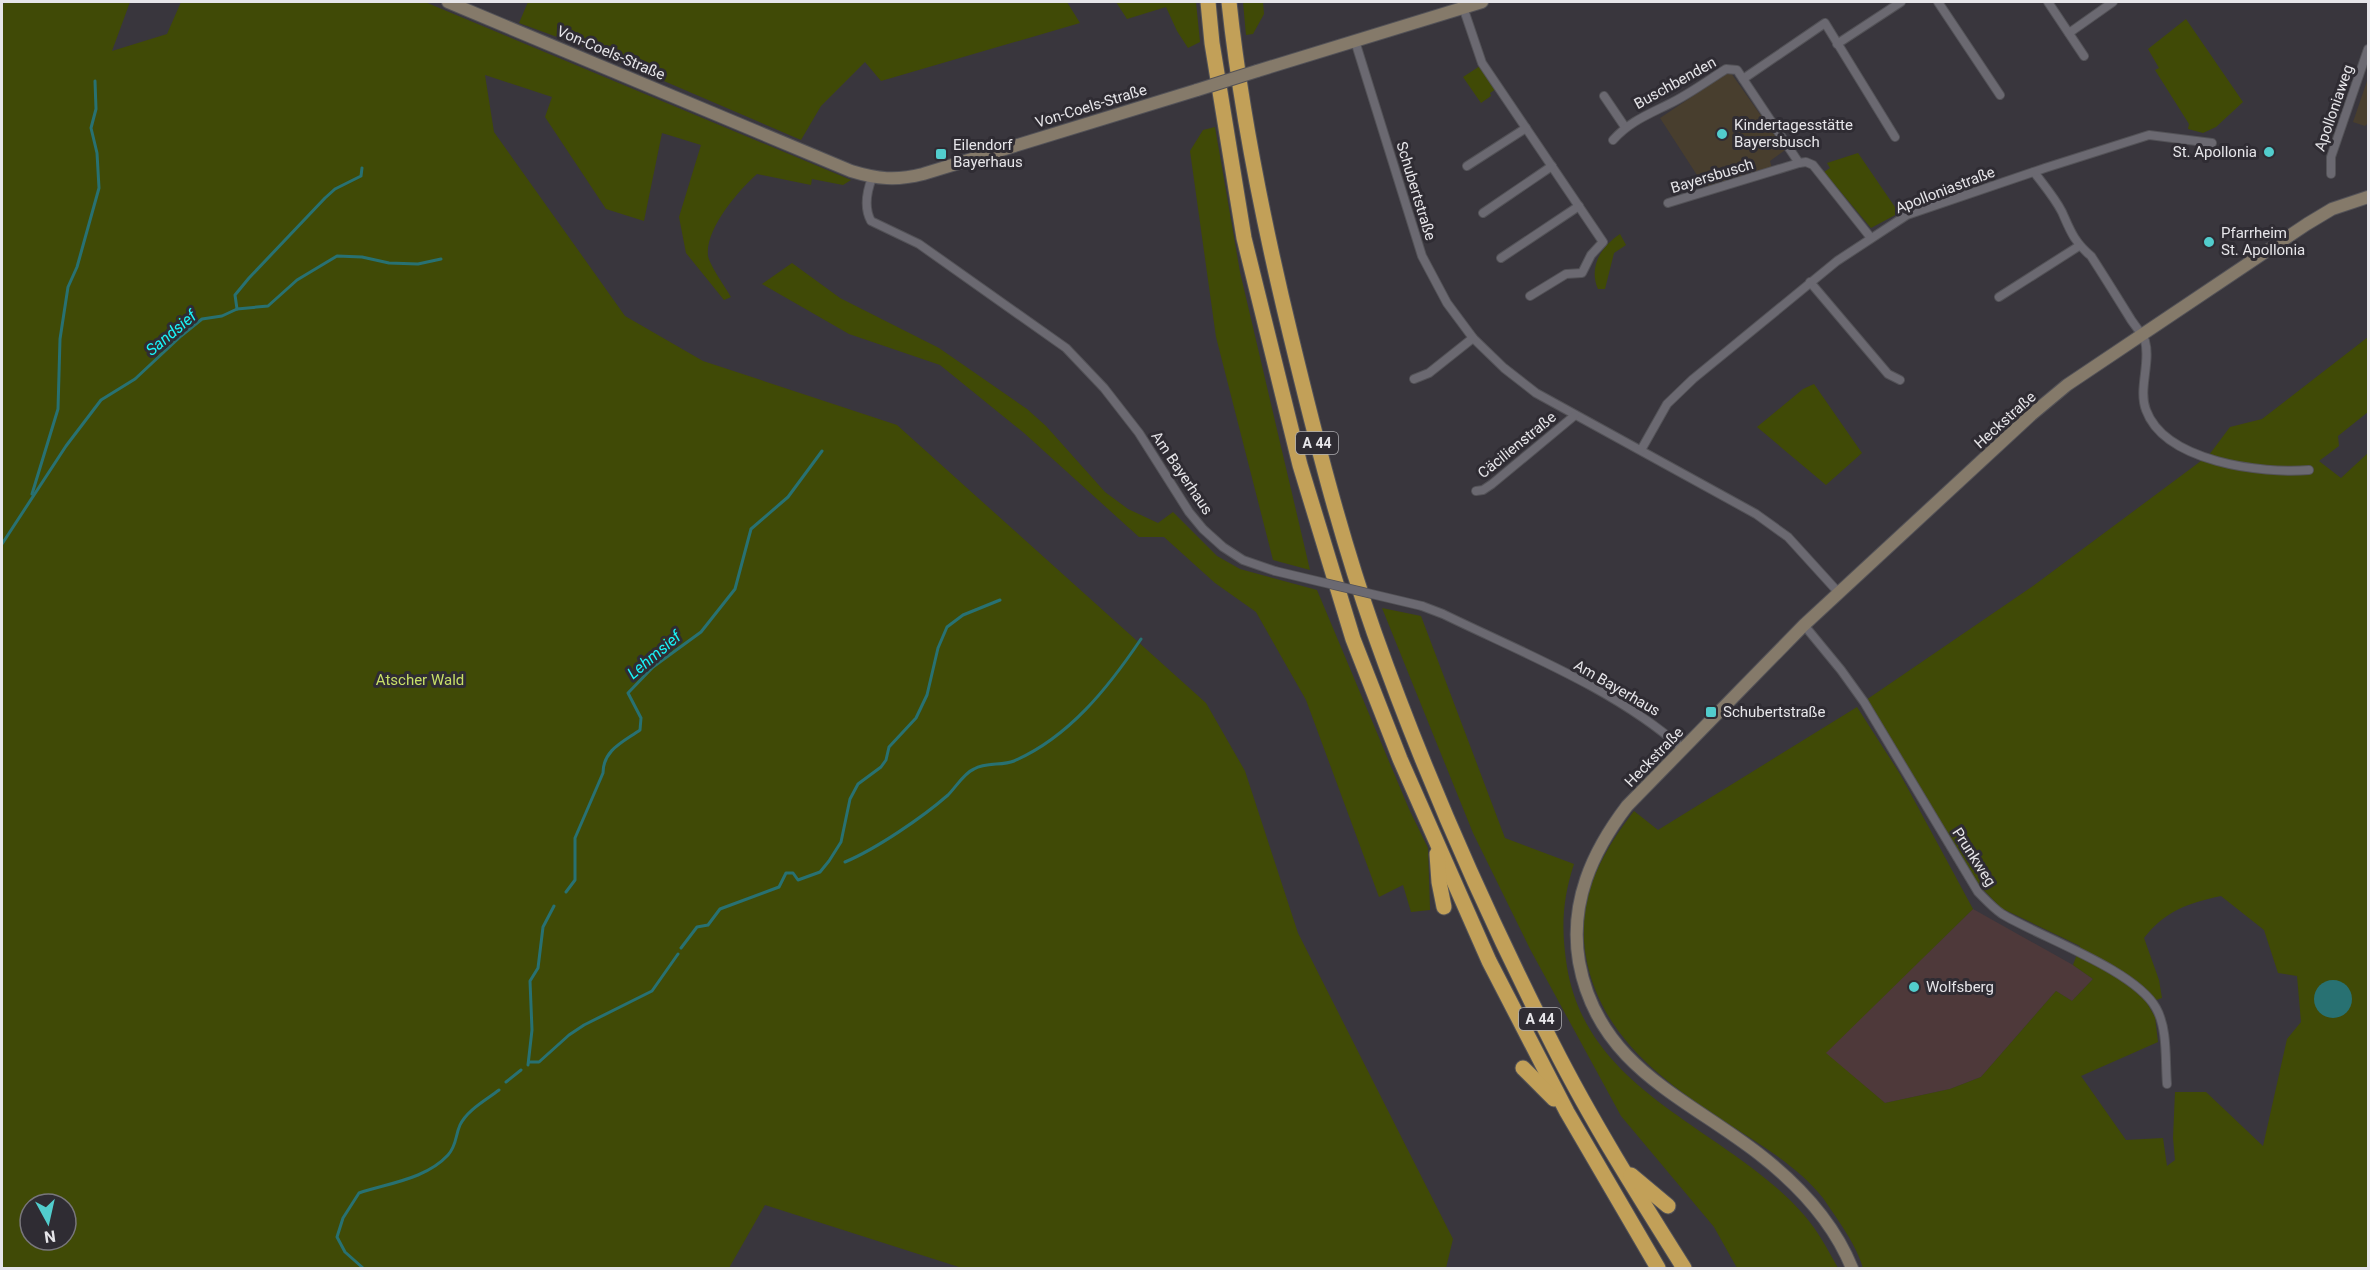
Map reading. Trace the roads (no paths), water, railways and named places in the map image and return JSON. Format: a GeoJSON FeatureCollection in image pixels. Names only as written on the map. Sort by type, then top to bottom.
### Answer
{"type":"FeatureCollection","features":[{"type":"Feature","properties":{"kind":"highway","name":"A 44"},"geometry":{"type":"LineString","coordinates":[[1208,2],[1212,44],[1244,238],[1300,465],[1353,639],[1400,759],[1489,961],[1567,1112],[1658,1269]]}},
{"type":"Feature","properties":{"kind":"highway","name":"A 44"},"geometry":{"type":"LineString","coordinates":[[1228,2],[1268,243],[1322,463],[1374,630],[1456,838],[1508,953],[1555,1048],[1683,1269]]}},
{"type":"Feature","properties":{"kind":"highway"},"geometry":{"type":"LineString","coordinates":[[1437,845],[1438,882],[1444,907]]}},
{"type":"Feature","properties":{"kind":"highway"},"geometry":{"type":"LineString","coordinates":[[1523,1068],[1567,1112]]}},
{"type":"Feature","properties":{"kind":"highway"},"geometry":{"type":"LineString","coordinates":[[1622,1167],[1668,1206]]}},
{"type":"Feature","properties":{"kind":"main road","name":"Von-Coels-Straße"},"geometry":{"type":"LineString","coordinates":[[448,2],[872,178],[889,180],[923,174],[1482,2]]}},
{"type":"Feature","properties":{"kind":"main road","name":"Heckstraße"},"geometry":{"type":"LineString","coordinates":[[1852,1269],[1838,1237],[1816,1206],[1758,1154],[1666,1091],[1641,1071],[1614,1042],[1595,1014],[1583,982],[1576,943],[1577,917],[1582,888],[1592,861],[1608,832],[1627,806],[1754,679],[1804,625],[2031,415],[2067,385],[2323,214],[2341,205],[2368,197]]}},
{"type":"Feature","properties":{"kind":"street"},"geometry":{"type":"LineString","coordinates":[[1837,44],[1901,2]]}},
{"type":"Feature","properties":{"kind":"street"},"geometry":{"type":"LineString","coordinates":[[1938,2],[2000,95]]}},
{"type":"Feature","properties":{"kind":"street"},"geometry":{"type":"LineString","coordinates":[[2048,2],[2084,56]]}},
{"type":"Feature","properties":{"kind":"street"},"geometry":{"type":"LineString","coordinates":[[2068,33],[2113,2]]}},
{"type":"Feature","properties":{"kind":"street"},"geometry":{"type":"LineString","coordinates":[[1463,7],[1482,63],[1603,242],[1591,255],[1582,273],[1566,273],[1530,296]]}},
{"type":"Feature","properties":{"kind":"street"},"geometry":{"type":"LineString","coordinates":[[1871,238],[1813,165],[1806,162],[1799,163],[1743,79],[1824,24],[1895,137]]}},
{"type":"Feature","properties":{"kind":"street","name":"Schubertstraße"},"geometry":{"type":"LineString","coordinates":[[1355,41],[1422,256],[1447,303],[1473,338],[1512,375],[1536,393],[1574,416],[1641,450],[1756,514],[1788,537],[1838,592]]}},
{"type":"Feature","properties":{"kind":"street","name":"Apolloniaweg"},"geometry":{"type":"LineString","coordinates":[[2331,174],[2331,157],[2368,50]]}},
{"type":"Feature","properties":{"kind":"street","name":"Buschbenden"},"geometry":{"type":"LineString","coordinates":[[1613,140],[1625,127],[1650,112],[1670,104],[1726,69],[1737,70],[1743,79]]}},
{"type":"Feature","properties":{"kind":"street","name":"Buschbenden"},"geometry":{"type":"LineString","coordinates":[[1605,96],[1625,127]]}},
{"type":"Feature","properties":{"kind":"street"},"geometry":{"type":"LineString","coordinates":[[1467,166],[1526,128]]}},
{"type":"Feature","properties":{"kind":"street","name":"Apolloniastraße"},"geometry":{"type":"LineString","coordinates":[[1641,450],[1667,404],[1693,379],[1810,282],[1871,238],[1907,216],[2149,135],[2212,143]]}},
{"type":"Feature","properties":{"kind":"street","name":"Bayersbusch"},"geometry":{"type":"LineString","coordinates":[[1668,203],[1799,163]]}},
{"type":"Feature","properties":{"kind":"street"},"geometry":{"type":"LineString","coordinates":[[1483,213],[1552,166]]}},
{"type":"Feature","properties":{"kind":"street"},"geometry":{"type":"LineString","coordinates":[[2034,172],[2062,212],[2065,223],[2079,246],[2091,256],[2145,341],[2145,408],[2151,422],[2165,436],[2197,455],[2245,469],[2289,472],[2309,470]]}},
{"type":"Feature","properties":{"kind":"street","name":"Am Bayerhaus"},"geometry":{"type":"LineString","coordinates":[[872,178],[867,209],[871,221],[920,244],[1066,348],[1104,388],[1139,433],[1189,512],[1203,529],[1223,546],[1243,560],[1275,571],[1422,606],[1443,614],[1569,675],[1656,727],[1683,748]]}},
{"type":"Feature","properties":{"kind":"street"},"geometry":{"type":"LineString","coordinates":[[1501,258],[1579,206]]}},
{"type":"Feature","properties":{"kind":"street"},"geometry":{"type":"LineString","coordinates":[[1999,297],[2079,246]]}},
{"type":"Feature","properties":{"kind":"street"},"geometry":{"type":"LineString","coordinates":[[1810,282],[1888,374],[1900,380]]}},
{"type":"Feature","properties":{"kind":"street"},"geometry":{"type":"LineString","coordinates":[[1414,380],[1429,373],[1473,338]]}},
{"type":"Feature","properties":{"kind":"street","name":"Cäcilienstraße"},"geometry":{"type":"LineString","coordinates":[[1476,491],[1484,490],[1492,484],[1574,416]]}},
{"type":"Feature","properties":{"kind":"street","name":"Prunkweg"},"geometry":{"type":"LineString","coordinates":[[1804,625],[1841,670],[1863,702],[1978,892],[2000,913],[2123,977],[2145,993],[2156,1007],[2162,1021],[2167,1084]]}},
{"type":"Feature","properties":{"kind":"water"},"geometry":{"type":"Polygon","coordinates":[[[2333,980],[2346,986],[2352,999],[2346,1012],[2333,1018],[2320,1012],[2314,999],[2320,986],[2333,980]]]}},
{"type":"Feature","properties":{"kind":"waterway","name":"Sandsief"},"geometry":{"type":"LineString","coordinates":[[32,494],[58,409],[60,339],[68,287],[77,267],[99,188],[97,153],[91,128],[96,109],[95,81]]}},
{"type":"Feature","properties":{"kind":"waterway"},"geometry":{"type":"LineString","coordinates":[[237,309],[235,295],[249,278],[325,198],[335,189],[361,176],[362,168]]}},
{"type":"Feature","properties":{"kind":"waterway","name":"Sandsief"},"geometry":{"type":"LineString","coordinates":[[2,544],[66,446],[101,400],[135,379],[202,319],[222,316],[237,309],[268,306],[297,280],[337,256],[362,257],[389,263],[418,264],[441,259]]}},
{"type":"Feature","properties":{"kind":"waterway","name":"Lehmsief"},"geometry":{"type":"LineString","coordinates":[[566,892],[575,880],[575,838],[603,773],[606,758],[615,747],[640,730],[641,718],[628,693],[653,667],[701,632],[735,589],[751,529],[788,497],[822,451]]}},
{"type":"Feature","properties":{"kind":"waterway","name":"Lehmsief"},"geometry":{"type":"LineString","coordinates":[[681,948],[697,927],[708,925],[720,909],[779,887],[786,873],[793,873],[798,880],[820,872],[841,842],[850,799],[858,784],[881,767],[886,760],[889,747],[916,718],[927,695],[938,648],[947,627],[963,615],[1000,600]]}},
{"type":"Feature","properties":{"kind":"waterway"},"geometry":{"type":"LineString","coordinates":[[845,862],[885,841],[926,813],[948,795],[970,771],[979,767],[1014,761],[1052,739],[1070,725],[1101,693],[1141,639]]}},
{"type":"Feature","properties":{"kind":"waterway","name":"Lehmsief"},"geometry":{"type":"LineString","coordinates":[[528,1065],[532,1030],[530,981],[538,968],[543,927],[554,906]]}},
{"type":"Feature","properties":{"kind":"waterway","name":"Lehmsief"},"geometry":{"type":"LineString","coordinates":[[529,1062],[539,1062],[569,1035],[584,1025],[652,991],[678,954]]}},
{"type":"Feature","properties":{"kind":"waterway","name":"Lehmsief"},"geometry":{"type":"LineString","coordinates":[[506,1082],[521,1070]]}},
{"type":"Feature","properties":{"kind":"waterway","name":"Lehmsief"},"geometry":{"type":"LineString","coordinates":[[363,1268],[345,1252],[337,1237],[343,1218],[359,1193],[418,1175],[439,1163],[451,1151],[460,1125],[467,1115],[499,1090]]}},
{"type":"Feature","properties":{"kind":"place","name":"Kindertagesstätte Bayersbusch"},"geometry":{"type":"Point","coordinates":[1722,134]}},
{"type":"Feature","properties":{"kind":"place","name":"St. Apollonia"},"geometry":{"type":"Point","coordinates":[2269,152]}},
{"type":"Feature","properties":{"kind":"place","name":"Eilendorf Bayerhaus"},"geometry":{"type":"Point","coordinates":[941,154]}},
{"type":"Feature","properties":{"kind":"place","name":"Pfarrheim St. Apollonia"},"geometry":{"type":"Point","coordinates":[2209,242]}},
{"type":"Feature","properties":{"kind":"place","name":"Schubertstraße"},"geometry":{"type":"Point","coordinates":[1711,712]}},
{"type":"Feature","properties":{"kind":"place","name":"Wolfsberg"},"geometry":{"type":"Point","coordinates":[1914,987]}},
{"type":"Feature","properties":{"kind":"park label","name":"Atscher Wald"},"geometry":{"type":"Point","coordinates":[420,680]}}]}
